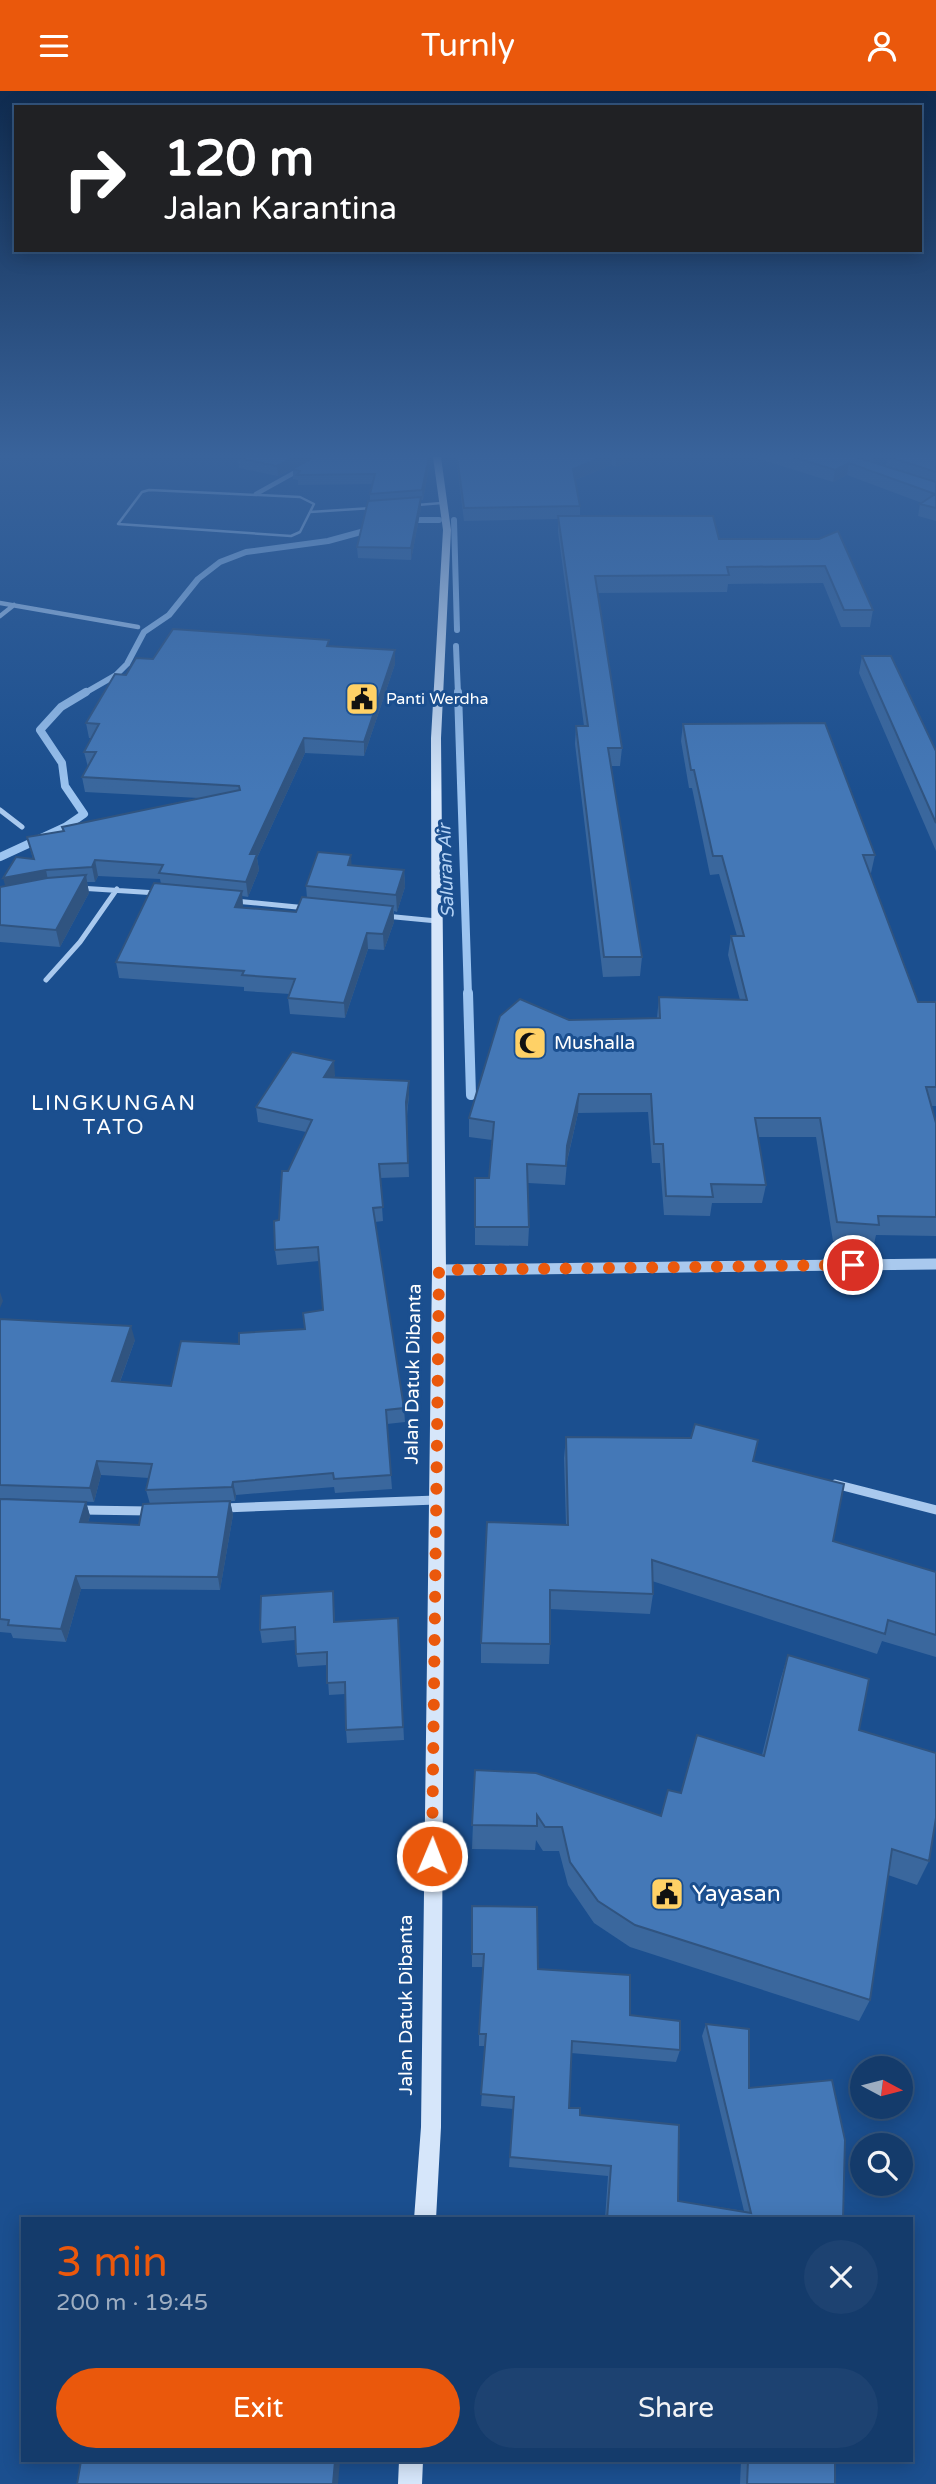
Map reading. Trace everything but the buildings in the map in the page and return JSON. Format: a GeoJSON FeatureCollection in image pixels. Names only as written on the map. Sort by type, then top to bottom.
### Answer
{"type":"FeatureCollection","features":[{"type":"Feature","properties":{"kind":"main road","name":"Jalan Datuk Dibanta"},"geometry":{"type":"LineString","coordinates":[[425,2217],[431,2127],[439,1270],[436,738],[444,569]]}},
{"type":"Feature","properties":{"kind":"main road"},"geometry":{"type":"LineString","coordinates":[[410,2484],[411,2462]]}},
{"type":"Feature","properties":{"kind":"street"},"geometry":{"type":"LineString","coordinates":[[0,603],[138,627]]}},
{"type":"Feature","properties":{"kind":"street"},"geometry":{"type":"LineString","coordinates":[[0,615],[14,605]]}},
{"type":"Feature","properties":{"kind":"street"},"geometry":{"type":"LineString","coordinates":[[0,810],[22,827]]}},
{"type":"Feature","properties":{"kind":"street"},"geometry":{"type":"LineString","coordinates":[[72,889],[117,889],[159,894]]}},
{"type":"Feature","properties":{"kind":"street"},"geometry":{"type":"LineString","coordinates":[[46,980],[80,942],[117,889]]}},
{"type":"Feature","properties":{"kind":"street"},"geometry":{"type":"LineString","coordinates":[[228,900],[312,909]]}},
{"type":"Feature","properties":{"kind":"street"},"geometry":{"type":"LineString","coordinates":[[381,916],[437,921]]}},
{"type":"Feature","properties":{"kind":"street"},"geometry":{"type":"LineString","coordinates":[[439,1270],[936,1264]]}},
{"type":"Feature","properties":{"kind":"street"},"geometry":{"type":"LineString","coordinates":[[827,1482],[900,1503],[936,1510]]}},
{"type":"Feature","properties":{"kind":"street"},"geometry":{"type":"LineString","coordinates":[[220,1509],[436,1500]]}},
{"type":"Feature","properties":{"kind":"street"},"geometry":{"type":"LineString","coordinates":[[71,1510],[166,1511]]}},
{"type":"Feature","properties":{"kind":"waterway"},"geometry":{"type":"LineString","coordinates":[[83,694],[116,675],[127,664],[144,632],[169,615],[198,579],[211,569]]}},
{"type":"Feature","properties":{"kind":"waterway","name":"Saluran Air"},"geometry":{"type":"LineString","coordinates":[[455,569],[457,630]]}},
{"type":"Feature","properties":{"kind":"waterway","name":"Saluran Air"},"geometry":{"type":"LineString","coordinates":[[456,646],[458,694]]}},
{"type":"Feature","properties":{"kind":"waterway"},"geometry":{"type":"LineString","coordinates":[[0,857],[65,827],[84,814],[65,786],[62,763],[40,730],[61,707],[86,692]]}},
{"type":"Feature","properties":{"kind":"waterway","name":"Saluran Air"},"geometry":{"type":"LineString","coordinates":[[458,692],[468,995]]}},
{"type":"Feature","properties":{"kind":"waterway","name":"Saluran Air"},"geometry":{"type":"LineString","coordinates":[[468,993],[471,1095]]}},
{"type":"Feature","properties":{"kind":"place","name":"Panti Werdha"},"geometry":{"type":"Point","coordinates":[362,699]}},
{"type":"Feature","properties":{"kind":"place","name":"Mushalla"},"geometry":{"type":"Point","coordinates":[530,1043]}},
{"type":"Feature","properties":{"kind":"place","name":"Yayasan"},"geometry":{"type":"Point","coordinates":[667,1894]}},
{"type":"Feature","properties":{"kind":"district","name":"LINGKUNGAN TATO"},"geometry":{"type":"Point","coordinates":[114,1115]}},
{"type":"Feature","properties":{"kind":"route"},"geometry":{"type":"LineString","coordinates":[[432,1856],[439,1270],[853,1265]]}}]}
